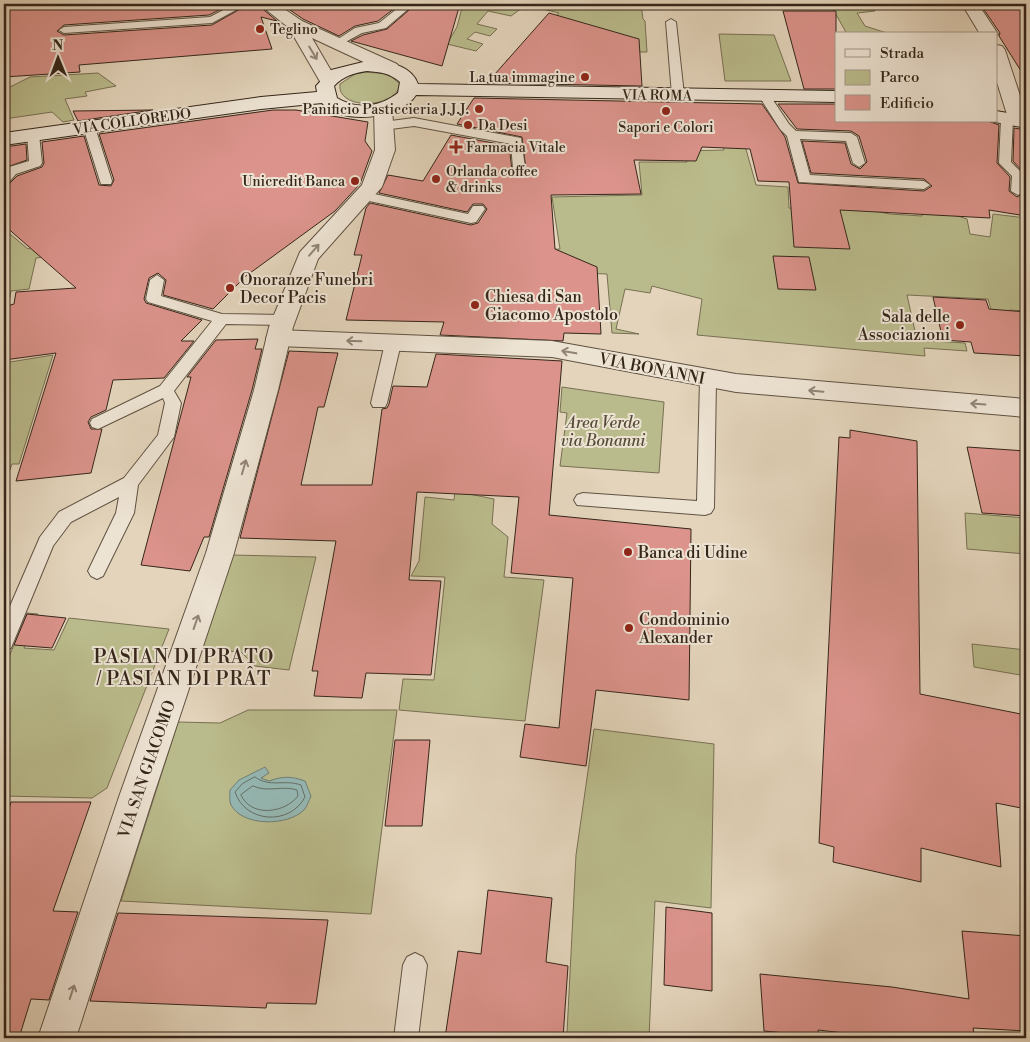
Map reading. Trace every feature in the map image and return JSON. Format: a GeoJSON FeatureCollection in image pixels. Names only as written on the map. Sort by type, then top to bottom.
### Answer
{"type":"FeatureCollection","features":[{"type":"Feature","properties":{"kind":"street"},"geometry":{"type":"LineString","coordinates":[[970,4],[988,32]]}},
{"type":"Feature","properties":{"kind":"street"},"geometry":{"type":"LineString","coordinates":[[272,7],[296,25],[338,43],[406,77],[410,88],[401,100],[383,117],[345,109],[333,104],[296,25]]}},
{"type":"Feature","properties":{"kind":"street"},"geometry":{"type":"LineString","coordinates":[[998,55],[1010,86],[1012,112]]}},
{"type":"Feature","properties":{"kind":"street"},"geometry":{"type":"LineString","coordinates":[[327,89],[334,75],[354,67],[373,66],[390,68]]}},
{"type":"Feature","properties":{"kind":"street","name":"VIA ROMA"},"geometry":{"type":"LineString","coordinates":[[410,88],[478,91],[835,97]]}},
{"type":"Feature","properties":{"kind":"street","name":"VIA COLLOREDO"},"geometry":{"type":"LineString","coordinates":[[4,139],[261,103],[327,89]]}},
{"type":"Feature","properties":{"kind":"street","name":"VIA SAN GIACOMO"},"geometry":{"type":"LineString","coordinates":[[57,1038],[137,794],[220,553],[281,328],[308,257],[372,187],[383,159],[383,117]]}},
{"type":"Feature","properties":{"kind":"street","name":"VIA BONANNI"},"geometry":{"type":"LineString","coordinates":[[281,328],[393,343],[552,349],[708,378],[795,389],[1026,408]]}},
{"type":"Feature","properties":{"kind":"lane"},"geometry":{"type":"LineString","coordinates":[[64,30],[212,20],[242,4]]}},
{"type":"Feature","properties":{"kind":"lane"},"geometry":{"type":"LineString","coordinates":[[272,7],[298,4]]}},
{"type":"Feature","properties":{"kind":"lane"},"geometry":{"type":"LineString","coordinates":[[338,43],[359,30],[382,26],[409,4]]}},
{"type":"Feature","properties":{"kind":"lane"},"geometry":{"type":"LineString","coordinates":[[671,22],[678,95]]}},
{"type":"Feature","properties":{"kind":"lane"},"geometry":{"type":"LineString","coordinates":[[765,96],[784,126],[793,135],[804,179],[924,185]]}},
{"type":"Feature","properties":{"kind":"lane"},"geometry":{"type":"LineString","coordinates":[[1012,112],[1005,163],[1018,174],[1018,191]]}},
{"type":"Feature","properties":{"kind":"lane"},"geometry":{"type":"LineString","coordinates":[[383,117],[517,141],[519,168]]}},
{"type":"Feature","properties":{"kind":"lane"},"geometry":{"type":"LineString","coordinates":[[89,127],[106,181]]}},
{"type":"Feature","properties":{"kind":"lane"},"geometry":{"type":"LineString","coordinates":[[4,179],[11,171],[36,163],[33,134]]}},
{"type":"Feature","properties":{"kind":"lane"},"geometry":{"type":"LineString","coordinates":[[793,135],[851,137],[859,163]]}},
{"type":"Feature","properties":{"kind":"lane"},"geometry":{"type":"LineString","coordinates":[[365,196],[471,219],[478,209]]}},
{"type":"Feature","properties":{"kind":"lane"},"geometry":{"type":"LineString","coordinates":[[157,280],[153,300],[222,319],[281,328]]}},
{"type":"Feature","properties":{"kind":"lane"},"geometry":{"type":"LineString","coordinates":[[98,423],[166,390],[222,319]]}},
{"type":"Feature","properties":{"kind":"lane"},"geometry":{"type":"LineString","coordinates":[[380,403],[393,343]]}},
{"type":"Feature","properties":{"kind":"lane"},"geometry":{"type":"LineString","coordinates":[[583,500],[705,508],[708,378]]}},
{"type":"Feature","properties":{"kind":"lane"},"geometry":{"type":"LineString","coordinates":[[4,642],[46,542],[66,517],[130,483],[166,437],[173,404],[166,390]]}},
{"type":"Feature","properties":{"kind":"lane"},"geometry":{"type":"LineString","coordinates":[[97,571],[125,513],[130,483]]}},
{"type":"Feature","properties":{"kind":"lane"},"geometry":{"type":"LineString","coordinates":[[406,1038],[415,965]]}},
{"type":"Feature","properties":{"kind":"green space"},"geometry":{"type":"Polygon","coordinates":[[[463,4],[641,4],[645,21],[647,52],[603,52],[506,61],[559,13],[526,5],[511,16],[488,11],[477,24],[497,29],[490,36],[475,32],[467,39],[483,44],[476,51],[447,44],[457,27],[463,4]]]}},
{"type":"Feature","properties":{"kind":"green space"},"geometry":{"type":"Polygon","coordinates":[[[830,4],[916,5],[873,8],[875,11],[857,13],[865,26],[884,32],[846,32],[830,4]]]}},
{"type":"Feature","properties":{"kind":"green space"},"geometry":{"type":"Polygon","coordinates":[[[719,34],[774,35],[791,81],[725,81],[719,34]]]}},
{"type":"Feature","properties":{"kind":"green space"},"geometry":{"type":"Polygon","coordinates":[[[366,72],[388,74],[400,84],[396,93],[388,99],[367,104],[347,99],[341,93],[340,84],[355,74],[366,72]]]}},
{"type":"Feature","properties":{"kind":"green space"},"geometry":{"type":"Polygon","coordinates":[[[98,73],[116,86],[85,92],[87,96],[65,99],[74,120],[63,122],[52,112],[4,119],[4,90],[30,77],[98,73]]]}},
{"type":"Feature","properties":{"kind":"green space"},"geometry":{"type":"Polygon","coordinates":[[[722,142],[744,142],[756,185],[788,187],[789,208],[815,210],[857,208],[890,214],[922,216],[923,205],[967,219],[970,234],[990,237],[993,214],[1026,218],[1026,311],[1009,310],[1013,325],[995,324],[988,299],[907,295],[917,340],[965,343],[967,351],[924,348],[925,356],[697,335],[702,299],[652,286],[650,293],[625,289],[616,329],[639,334],[612,333],[607,274],[550,272],[522,251],[560,249],[552,197],[642,195],[639,162],[687,162],[683,151],[724,150],[722,142]]]}},
{"type":"Feature","properties":{"kind":"green space"},"geometry":{"type":"Polygon","coordinates":[[[4,229],[28,249],[68,230],[67,254],[36,258],[29,289],[11,291],[9,302],[4,303],[4,229]]]}},
{"type":"Feature","properties":{"kind":"green space"},"geometry":{"type":"Polygon","coordinates":[[[53,355],[19,464],[12,464],[10,470],[4,470],[4,363],[53,355]]]}},
{"type":"Feature","properties":{"kind":"green space","name":"Area Verde via Bonanni"},"geometry":{"type":"Polygon","coordinates":[[[562,387],[664,402],[659,473],[560,466],[567,413],[560,412],[562,387]]]}},
{"type":"Feature","properties":{"kind":"green space"},"geometry":{"type":"Polygon","coordinates":[[[455,491],[494,499],[492,524],[508,537],[504,577],[544,580],[525,721],[399,710],[403,679],[434,680],[445,577],[411,576],[419,561],[425,497],[454,500],[455,491]]]}},
{"type":"Feature","properties":{"kind":"green space"},"geometry":{"type":"Polygon","coordinates":[[[965,513],[1026,518],[1026,554],[967,549],[965,513]]]}},
{"type":"Feature","properties":{"kind":"green space"},"geometry":{"type":"Polygon","coordinates":[[[233,555],[316,557],[289,670],[255,666],[241,652],[201,649],[233,555]]]}},
{"type":"Feature","properties":{"kind":"green space"},"geometry":{"type":"Polygon","coordinates":[[[27,613],[38,614],[24,648],[54,650],[69,618],[169,629],[107,788],[92,798],[4,796],[4,669],[27,613]]]}},
{"type":"Feature","properties":{"kind":"green space"},"geometry":{"type":"Polygon","coordinates":[[[972,644],[1026,650],[1026,676],[974,667],[972,644]]]}},
{"type":"Feature","properties":{"kind":"green space"},"geometry":{"type":"Polygon","coordinates":[[[248,710],[397,710],[371,914],[121,901],[178,722],[220,723],[248,710]]]}},
{"type":"Feature","properties":{"kind":"green space"},"geometry":{"type":"Polygon","coordinates":[[[594,729],[714,744],[711,908],[655,901],[649,1038],[567,1033],[576,855],[594,729]]]}},
{"type":"Feature","properties":{"kind":"water"},"geometry":{"type":"Polygon","coordinates":[[[265,767],[269,773],[261,778],[269,781],[287,777],[305,781],[311,796],[304,810],[288,819],[266,822],[245,817],[237,812],[230,803],[230,790],[239,780],[265,767]]]}},
{"type":"Feature","properties":{"kind":"building"},"geometry":{"type":"Polygon","coordinates":[[[4,4],[231,4],[209,15],[64,25],[57,31],[64,35],[212,25],[249,4],[254,8],[255,4],[257,4],[277,21],[261,17],[272,49],[79,65],[80,72],[4,77],[4,4]]]}},
{"type":"Feature","properties":{"kind":"building"},"geometry":{"type":"Polygon","coordinates":[[[305,4],[400,4],[378,21],[355,26],[339,36],[303,19],[290,10],[305,4]]]}},
{"type":"Feature","properties":{"kind":"building"},"geometry":{"type":"Polygon","coordinates":[[[416,4],[460,4],[442,66],[351,41],[363,35],[387,29],[416,4]]]}},
{"type":"Feature","properties":{"kind":"building"},"geometry":{"type":"Polygon","coordinates":[[[980,4],[1026,4],[1026,79],[999,36],[1000,33],[980,4]]]}},
{"type":"Feature","properties":{"kind":"building"},"geometry":{"type":"Polygon","coordinates":[[[783,11],[836,11],[835,89],[804,89],[783,11]]]}},
{"type":"Feature","properties":{"kind":"building"},"geometry":{"type":"Polygon","coordinates":[[[549,13],[639,39],[642,86],[487,83],[549,13]]]}},
{"type":"Feature","properties":{"kind":"building"},"geometry":{"type":"Polygon","coordinates":[[[474,98],[762,104],[785,137],[798,183],[924,191],[932,186],[924,179],[811,173],[802,141],[845,143],[851,164],[860,169],[867,162],[859,136],[851,131],[797,129],[778,104],[835,104],[835,122],[991,122],[999,125],[997,163],[1010,177],[1009,191],[1017,197],[1026,192],[1026,216],[989,210],[990,218],[840,210],[850,249],[794,247],[789,182],[758,181],[750,149],[702,147],[696,161],[634,160],[641,194],[551,195],[555,249],[597,267],[601,334],[564,333],[563,341],[440,335],[444,322],[346,320],[362,255],[354,255],[366,208],[370,203],[471,225],[478,223],[487,209],[483,204],[473,204],[467,212],[379,193],[388,175],[423,181],[451,135],[509,146],[512,170],[518,174],[526,170],[522,137],[457,124],[474,98]]]}},
{"type":"Feature","properties":{"kind":"building"},"geometry":{"type":"Polygon","coordinates":[[[153,110],[78,121],[73,111],[153,110]]]}},
{"type":"Feature","properties":{"kind":"building"},"geometry":{"type":"Polygon","coordinates":[[[273,110],[296,110],[368,122],[365,141],[372,151],[360,184],[335,211],[246,276],[213,309],[163,295],[166,280],[158,273],[149,278],[144,299],[146,303],[202,320],[181,341],[194,341],[164,378],[113,380],[106,410],[91,417],[88,422],[91,429],[102,429],[91,473],[16,481],[56,353],[4,360],[4,325],[7,306],[14,304],[16,292],[76,288],[4,225],[4,185],[10,183],[17,176],[42,167],[44,163],[42,142],[84,136],[99,185],[111,186],[114,180],[99,134],[273,110]]]}},
{"type":"Feature","properties":{"kind":"building"},"geometry":{"type":"Polygon","coordinates":[[[1014,128],[1026,130],[1026,181],[1025,174],[1013,161],[1014,128]]]}},
{"type":"Feature","properties":{"kind":"building"},"geometry":{"type":"Polygon","coordinates":[[[26,144],[27,160],[4,168],[4,147],[26,144]]]}},
{"type":"Feature","properties":{"kind":"building"},"geometry":{"type":"Polygon","coordinates":[[[773,256],[809,257],[816,290],[778,289],[773,256]]]}},
{"type":"Feature","properties":{"kind":"building","name":"Sala delle Associazioni"},"geometry":{"type":"Polygon","coordinates":[[[933,297],[986,300],[989,309],[1026,312],[1026,356],[974,353],[971,342],[943,340],[933,297]]]}},
{"type":"Feature","properties":{"kind":"building"},"geometry":{"type":"Polygon","coordinates":[[[258,339],[255,349],[262,349],[252,390],[209,537],[204,537],[190,571],[141,565],[191,377],[187,377],[216,340],[258,339]]]}},
{"type":"Feature","properties":{"kind":"building"},"geometry":{"type":"Polygon","coordinates":[[[289,351],[338,353],[324,407],[318,407],[301,485],[372,485],[382,409],[387,408],[389,404],[393,386],[427,387],[436,354],[562,361],[549,515],[691,529],[689,700],[596,690],[586,766],[520,757],[525,724],[559,728],[573,578],[511,573],[519,497],[417,492],[409,580],[441,581],[431,675],[366,673],[362,698],[314,696],[318,671],[312,671],[336,541],[240,538],[289,351]]]}},
{"type":"Feature","properties":{"kind":"building"},"geometry":{"type":"Polygon","coordinates":[[[850,430],[917,441],[920,694],[1026,715],[1026,809],[996,803],[1001,867],[921,848],[921,882],[833,862],[834,847],[819,843],[839,437],[850,438],[850,430]]]}},
{"type":"Feature","properties":{"kind":"building"},"geometry":{"type":"Polygon","coordinates":[[[967,447],[1026,451],[1026,516],[982,513],[967,447]]]}},
{"type":"Feature","properties":{"kind":"building"},"geometry":{"type":"Polygon","coordinates":[[[27,614],[66,618],[52,648],[14,645],[27,614]]]}},
{"type":"Feature","properties":{"kind":"building"},"geometry":{"type":"Polygon","coordinates":[[[395,740],[430,740],[422,826],[385,826],[395,740]]]}},
{"type":"Feature","properties":{"kind":"building"},"geometry":{"type":"Polygon","coordinates":[[[11,802],[91,802],[53,911],[78,912],[49,1000],[31,999],[19,1038],[4,1038],[4,826],[11,802]]]}},
{"type":"Feature","properties":{"kind":"building"},"geometry":{"type":"Polygon","coordinates":[[[488,890],[552,898],[546,962],[568,966],[563,1038],[445,1038],[458,951],[481,954],[488,890]]]}},
{"type":"Feature","properties":{"kind":"building"},"geometry":{"type":"Polygon","coordinates":[[[666,907],[712,913],[712,991],[664,985],[666,907]]]}},
{"type":"Feature","properties":{"kind":"building"},"geometry":{"type":"Polygon","coordinates":[[[118,913],[328,920],[316,1004],[267,1003],[266,1008],[90,1001],[118,913]]]}},
{"type":"Feature","properties":{"kind":"building"},"geometry":{"type":"Polygon","coordinates":[[[962,931],[1026,936],[1026,1031],[973,1028],[975,1038],[889,1038],[818,1030],[819,1036],[764,1031],[760,974],[892,987],[969,999],[962,931]]]}},
{"type":"Feature","properties":{"kind":"place","name":"Teglino"},"geometry":{"type":"Point","coordinates":[260,29]}},
{"type":"Feature","properties":{"kind":"place","name":"La tua immagine"},"geometry":{"type":"Point","coordinates":[585,77]}},
{"type":"Feature","properties":{"kind":"place","name":"Panificio Pasticcieria J.J.J."},"geometry":{"type":"Point","coordinates":[479,109]}},
{"type":"Feature","properties":{"kind":"place","name":"Sapori e Colori"},"geometry":{"type":"Point","coordinates":[666,111]}},
{"type":"Feature","properties":{"kind":"place","name":"Da Desi"},"geometry":{"type":"Point","coordinates":[468,125]}},
{"type":"Feature","properties":{"kind":"place","name":"Farmacia Vitale"},"geometry":{"type":"Point","coordinates":[456,147]}},
{"type":"Feature","properties":{"kind":"place","name":"Orlanda coffee & drinks"},"geometry":{"type":"Point","coordinates":[436,179]}},
{"type":"Feature","properties":{"kind":"place","name":"Unicredit Banca"},"geometry":{"type":"Point","coordinates":[355,181]}},
{"type":"Feature","properties":{"kind":"place","name":"Onoranze Funebri Decor Pacis"},"geometry":{"type":"Point","coordinates":[230,288]}},
{"type":"Feature","properties":{"kind":"place","name":"Chiesa di San Giacomo Apostolo"},"geometry":{"type":"Point","coordinates":[475,305]}},
{"type":"Feature","properties":{"kind":"place","name":"Sala delle Associazioni"},"geometry":{"type":"Point","coordinates":[960,325]}},
{"type":"Feature","properties":{"kind":"place","name":"Banca di Udine"},"geometry":{"type":"Point","coordinates":[628,552]}},
{"type":"Feature","properties":{"kind":"place","name":"Condominio Alexander"},"geometry":{"type":"Point","coordinates":[629,628]}},
{"type":"Feature","properties":{"kind":"district","name":"PASIAN DI PRATO / PASIAN DI PRÂT"},"geometry":{"type":"Point","coordinates":[184,667]}}]}
